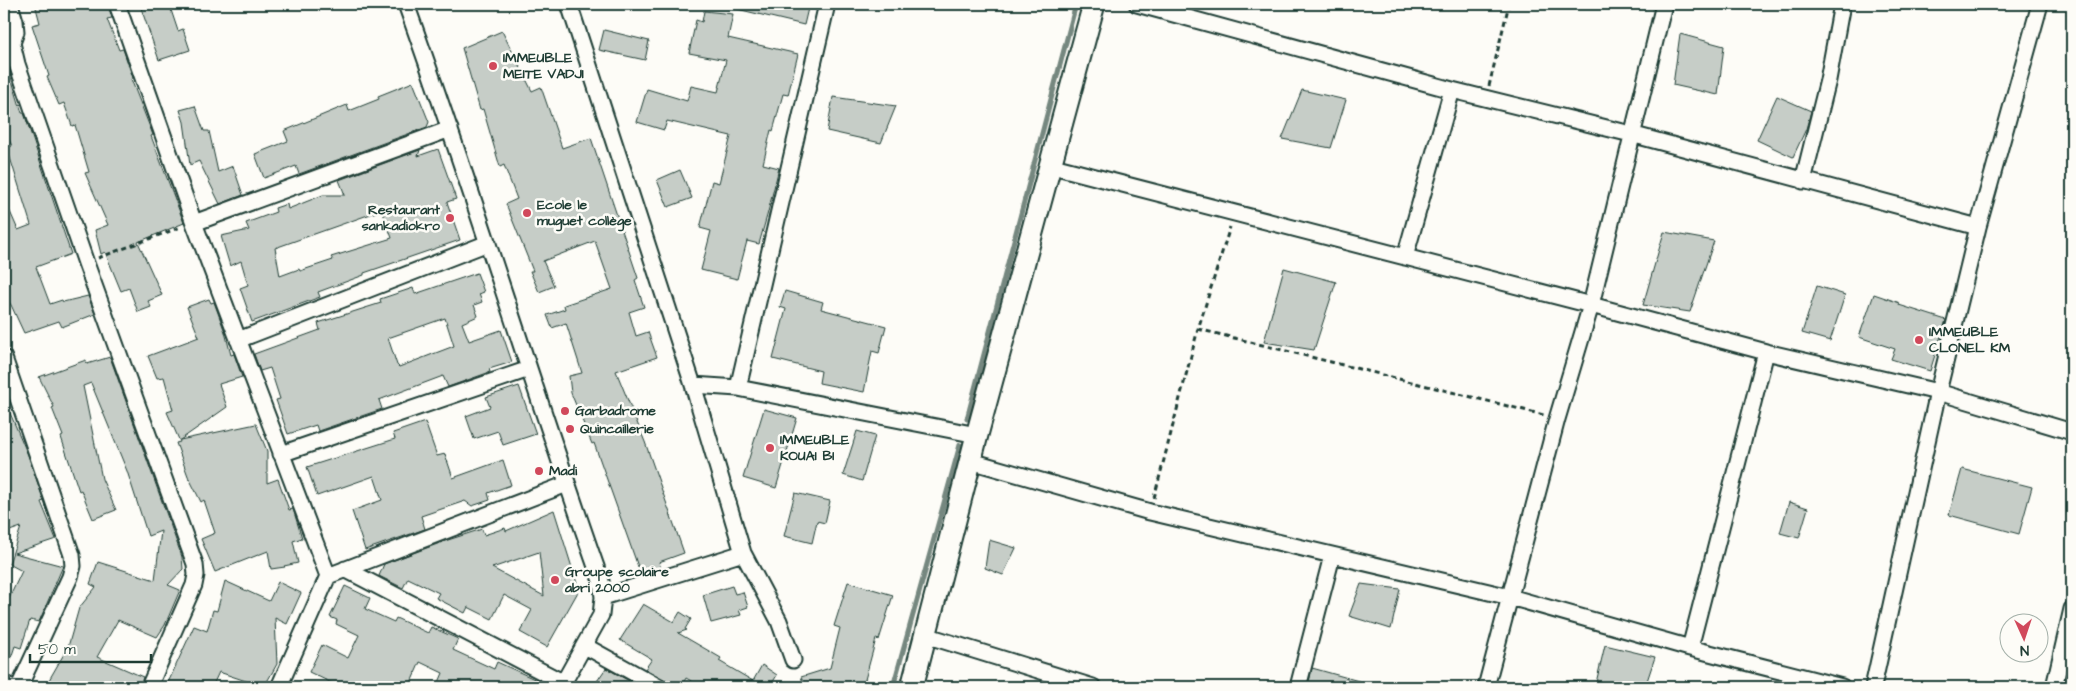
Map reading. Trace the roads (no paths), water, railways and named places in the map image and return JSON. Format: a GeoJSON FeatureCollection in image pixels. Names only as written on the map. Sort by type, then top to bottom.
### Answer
{"type":"FeatureCollection","features":[{"type":"Feature","properties":{"kind":"street"},"geometry":{"type":"LineString","coordinates":[[10,4],[16,32],[12,43],[14,54],[86,263],[195,564],[196,575],[194,585],[149,687]]}},
{"type":"Feature","properties":{"kind":"street"},"geometry":{"type":"LineString","coordinates":[[116,4],[194,223],[328,576],[284,686]]}},
{"type":"Feature","properties":{"kind":"street"},"geometry":{"type":"LineString","coordinates":[[345,569],[563,685],[586,646],[601,615],[602,581],[567,484],[450,129],[406,4]]}},
{"type":"Feature","properties":{"kind":"street"},"geometry":{"type":"LineString","coordinates":[[569,4],[693,384],[743,553],[775,614],[793,660]]}},
{"type":"Feature","properties":{"kind":"street"},"geometry":{"type":"LineString","coordinates":[[738,388],[827,4]]}},
{"type":"Feature","properties":{"kind":"street"},"geometry":{"type":"LineString","coordinates":[[912,687],[977,434],[1094,4]]}},
{"type":"Feature","properties":{"kind":"street"},"geometry":{"type":"LineString","coordinates":[[1137,4],[1452,90],[1631,134],[1978,226]]}},
{"type":"Feature","properties":{"kind":"street"},"geometry":{"type":"LineString","coordinates":[[1486,687],[1557,419],[1591,305],[1664,4]]}},
{"type":"Feature","properties":{"kind":"street"},"geometry":{"type":"LineString","coordinates":[[1803,181],[1828,80],[1842,4]]}},
{"type":"Feature","properties":{"kind":"street"},"geometry":{"type":"LineString","coordinates":[[1873,687],[1938,392],[1978,226],[2040,4]]}},
{"type":"Feature","properties":{"kind":"street"},"geometry":{"type":"LineString","coordinates":[[1405,257],[1452,90]]}},
{"type":"Feature","properties":{"kind":"street"},"geometry":{"type":"LineString","coordinates":[[194,223],[450,129]]}},
{"type":"Feature","properties":{"kind":"street"},"geometry":{"type":"LineString","coordinates":[[1049,165],[1766,352],[1938,392],[2072,432]]}},
{"type":"Feature","properties":{"kind":"street"},"geometry":{"type":"LineString","coordinates":[[238,340],[488,243]]}},
{"type":"Feature","properties":{"kind":"street"},"geometry":{"type":"LineString","coordinates":[[1690,648],[1766,352]]}},
{"type":"Feature","properties":{"kind":"street"},"geometry":{"type":"LineString","coordinates":[[4,358],[72,555],[73,566],[20,687]]}},
{"type":"Feature","properties":{"kind":"street"},"geometry":{"type":"LineString","coordinates":[[281,454],[529,370]]}},
{"type":"Feature","properties":{"kind":"street"},"geometry":{"type":"LineString","coordinates":[[693,384],[738,388],[977,434]]}},
{"type":"Feature","properties":{"kind":"street"},"geometry":{"type":"LineString","coordinates":[[971,461],[1150,512],[1510,597],[1690,648],[1842,687]]}},
{"type":"Feature","properties":{"kind":"street"},"geometry":{"type":"LineString","coordinates":[[328,576],[567,484]]}},
{"type":"Feature","properties":{"kind":"street"},"geometry":{"type":"LineString","coordinates":[[603,597],[743,553]]}},
{"type":"Feature","properties":{"kind":"street"},"geometry":{"type":"LineString","coordinates":[[1298,687],[1332,556]]}},
{"type":"Feature","properties":{"kind":"street"},"geometry":{"type":"LineString","coordinates":[[2054,687],[2072,609]]}},
{"type":"Feature","properties":{"kind":"street"},"geometry":{"type":"LineString","coordinates":[[925,634],[1093,687]]}},
{"type":"Feature","properties":{"kind":"street"},"geometry":{"type":"LineString","coordinates":[[586,646],[659,687]]}},
{"type":"Feature","properties":{"kind":"street"},"geometry":{"type":"LineString","coordinates":[[4,684],[11,687]]}},
{"type":"Feature","properties":{"kind":"waterway"},"geometry":{"type":"LineString","coordinates":[[967,419],[1076,4]]}},
{"type":"Feature","properties":{"kind":"waterway"},"geometry":{"type":"LineString","coordinates":[[893,687],[960,445]]}},
{"type":"Feature","properties":{"kind":"place","name":"IMMEUBLE MEITE VADJI"},"geometry":{"type":"Point","coordinates":[493,66]}},
{"type":"Feature","properties":{"kind":"place","name":"Ecole le muguet collège"},"geometry":{"type":"Point","coordinates":[527,213]}},
{"type":"Feature","properties":{"kind":"place","name":"Restaurant sankadiokro"},"geometry":{"type":"Point","coordinates":[450,218]}},
{"type":"Feature","properties":{"kind":"place","name":"IMMEUBLE CLONEL KM"},"geometry":{"type":"Point","coordinates":[1919,340]}},
{"type":"Feature","properties":{"kind":"place","name":"Garbadrome"},"geometry":{"type":"Point","coordinates":[565,411]}},
{"type":"Feature","properties":{"kind":"place","name":"Quincaillerie"},"geometry":{"type":"Point","coordinates":[570,429]}},
{"type":"Feature","properties":{"kind":"place","name":"IMMEUBLE KOUAI BI"},"geometry":{"type":"Point","coordinates":[770,448]}},
{"type":"Feature","properties":{"kind":"place","name":"Madi"},"geometry":{"type":"Point","coordinates":[539,471]}},
{"type":"Feature","properties":{"kind":"place","name":"Groupe scolaire abri 2000"},"geometry":{"type":"Point","coordinates":[555,580]}}]}
